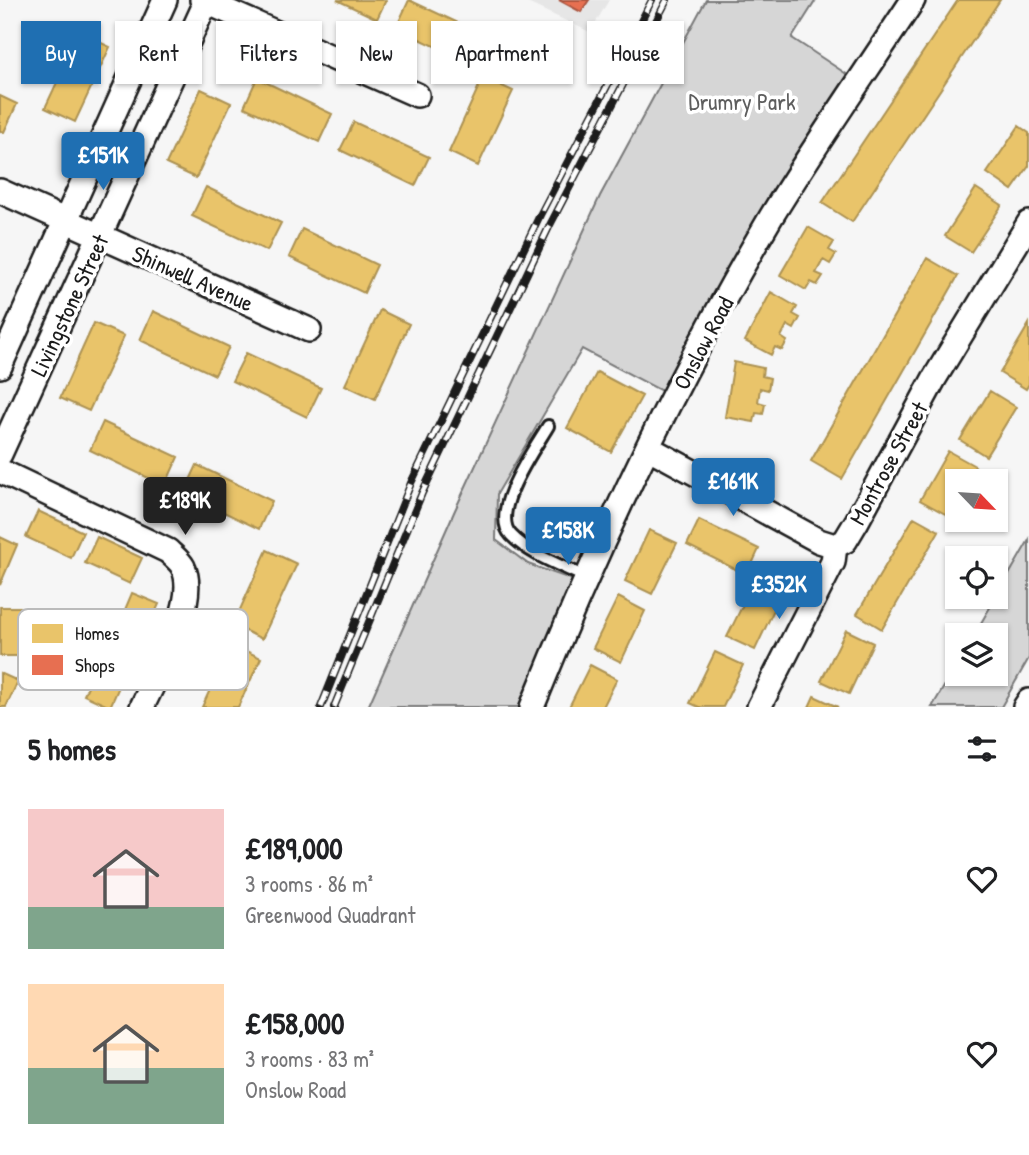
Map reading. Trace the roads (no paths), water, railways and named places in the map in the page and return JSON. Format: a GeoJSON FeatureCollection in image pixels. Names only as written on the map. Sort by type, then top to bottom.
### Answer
{"type":"FeatureCollection","features":[{"type":"Feature","properties":{"kind":"street","name":"Livingstone Street"},"geometry":{"type":"LineString","coordinates":[[0,366],[165,0]]}},
{"type":"Feature","properties":{"kind":"street","name":"Onslow Road"},"geometry":{"type":"LineString","coordinates":[[532,707],[587,578],[649,447],[771,217],[913,0]]}},
{"type":"Feature","properties":{"kind":"street","name":"Livingstone Street"},"geometry":{"type":"LineString","coordinates":[[0,454],[101,237],[205,1]]}},
{"type":"Feature","properties":{"kind":"street"},"geometry":{"type":"LineString","coordinates":[[205,1],[416,95]]}},
{"type":"Feature","properties":{"kind":"street","name":"Shinwell Avenue"},"geometry":{"type":"LineString","coordinates":[[0,191],[309,330]]}},
{"type":"Feature","properties":{"kind":"street","name":"Montrose Street"},"geometry":{"type":"LineString","coordinates":[[760,707],[833,562],[835,546],[845,541],[934,379],[1029,223]]}},
{"type":"Feature","properties":{"kind":"street"},"geometry":{"type":"LineString","coordinates":[[649,447],[819,541],[835,546]]}},
{"type":"Feature","properties":{"kind":"street"},"geometry":{"type":"LineString","coordinates":[[0,471],[168,551],[183,566],[188,587],[184,609]]}},
{"type":"Feature","properties":{"kind":"street"},"geometry":{"type":"LineString","coordinates":[[142,707],[149,690]]}},
{"type":"Feature","properties":{"kind":"street"},"geometry":{"type":"LineString","coordinates":[[1025,707],[1029,701]]}},
{"type":"Feature","properties":{"kind":"lane"},"geometry":{"type":"LineString","coordinates":[[548,426],[504,507],[505,523],[509,534],[538,554],[587,578]]}},
{"type":"Feature","properties":{"kind":"railway"},"geometry":{"type":"LineString","coordinates":[[321,707],[411,483],[540,215],[652,0]]}},
{"type":"Feature","properties":{"kind":"railway"},"geometry":{"type":"LineString","coordinates":[[334,707],[422,493],[550,225],[667,0]]}},
{"type":"Feature","properties":{"kind":"park label","name":"Drumry Park"},"geometry":{"type":"Point","coordinates":[742,101]}}]}
